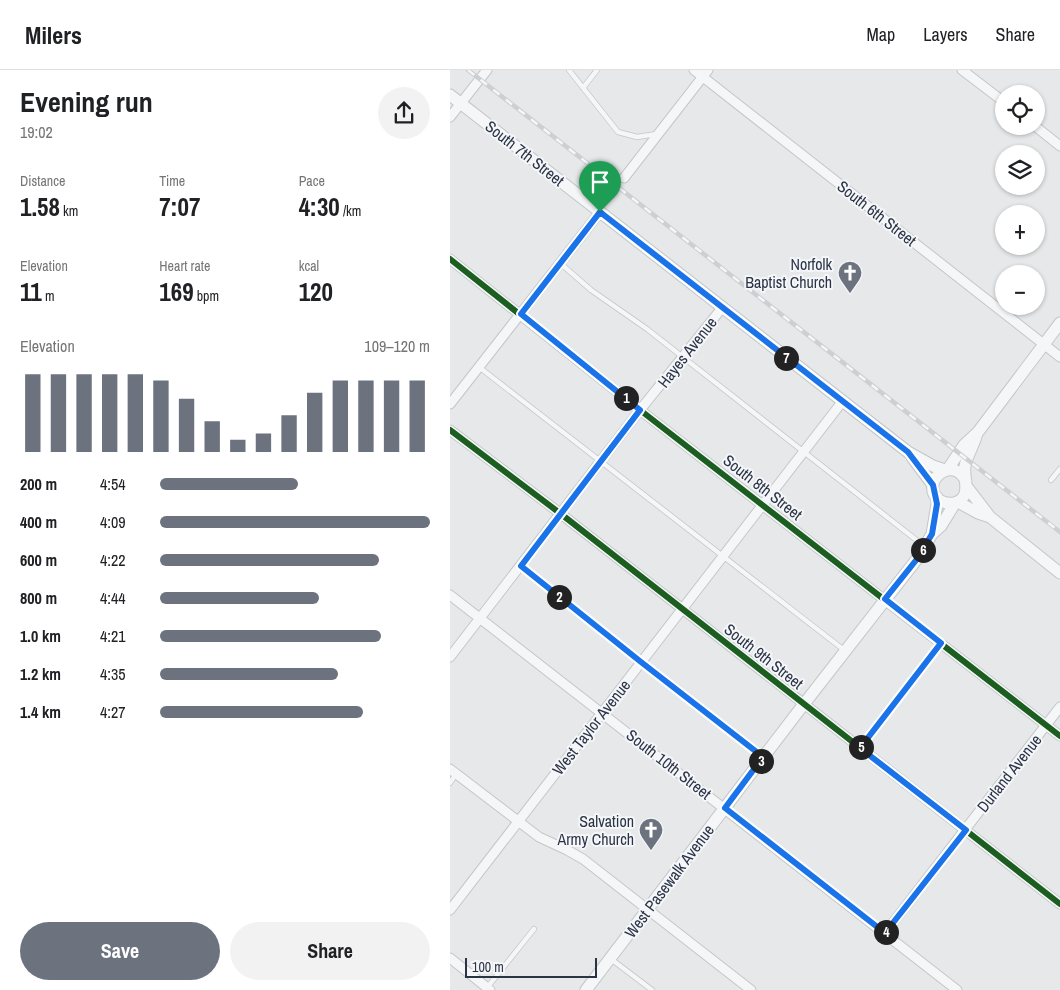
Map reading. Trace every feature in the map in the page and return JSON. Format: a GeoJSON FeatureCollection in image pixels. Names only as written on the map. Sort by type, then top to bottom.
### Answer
{"type":"FeatureCollection","features":[{"type":"Feature","properties":{"kind":"street"},"geometry":{"type":"LineString","coordinates":[[450,117],[487,70]]}},
{"type":"Feature","properties":{"kind":"street","name":"South 6th Street"},"geometry":{"type":"LineString","coordinates":[[694,70],[705,73],[1060,357]]}},
{"type":"Feature","properties":{"kind":"street"},"geometry":{"type":"LineString","coordinates":[[962,70],[995,95]]}},
{"type":"Feature","properties":{"kind":"street"},"geometry":{"type":"LineString","coordinates":[[624,178],[705,73]]}},
{"type":"Feature","properties":{"kind":"street","name":"South 7th Street"},"geometry":{"type":"LineString","coordinates":[[450,94],[842,402],[908,452],[933,466],[946,470]]}},
{"type":"Feature","properties":{"kind":"street"},"geometry":{"type":"LineString","coordinates":[[1045,134],[1060,146]]}},
{"type":"Feature","properties":{"kind":"street"},"geometry":{"type":"LineString","coordinates":[[450,404],[600,212]]}},
{"type":"Feature","properties":{"kind":"street","name":"South 8th Street"},"geometry":{"type":"LineString","coordinates":[[450,259],[640,410],[1060,736]]}},
{"type":"Feature","properties":{"kind":"street","name":"Hayes Avenue"},"geometry":{"type":"LineString","coordinates":[[450,657],[562,514],[640,410],[722,308]]}},
{"type":"Feature","properties":{"kind":"street"},"geometry":{"type":"LineString","coordinates":[[978,432],[966,464],[967,484],[964,496],[956,502],[946,503],[937,498],[933,485],[937,476],[946,470],[964,445],[978,432],[1060,322]]}},
{"type":"Feature","properties":{"kind":"street","name":"West Taylor Avenue"},"geometry":{"type":"LineString","coordinates":[[450,910],[842,402]]}},
{"type":"Feature","properties":{"kind":"street","name":"South 9th Street"},"geometry":{"type":"LineString","coordinates":[[450,430],[562,514],[1060,904]]}},
{"type":"Feature","properties":{"kind":"street","name":"South 7th Street"},"geometry":{"type":"LineString","coordinates":[[908,452],[933,485]]}},
{"type":"Feature","properties":{"kind":"street"},"geometry":{"type":"LineString","coordinates":[[946,470],[960,472],[990,517],[1060,573]]}},
{"type":"Feature","properties":{"kind":"street","name":"West Pasewalk Avenue"},"geometry":{"type":"LineString","coordinates":[[592,988],[610,958],[647,909],[917,559],[932,534],[937,498]]}},
{"type":"Feature","properties":{"kind":"street"},"geometry":{"type":"LineString","coordinates":[[956,502],[990,517]]}},
{"type":"Feature","properties":{"kind":"street","name":"West Pasewalk Avenue"},"geometry":{"type":"LineString","coordinates":[[932,534],[941,526],[946,515],[956,502]]}},
{"type":"Feature","properties":{"kind":"street","name":"South 10th Street"},"geometry":{"type":"LineString","coordinates":[[450,594],[958,990]]}},
{"type":"Feature","properties":{"kind":"street","name":"Durland Avenue"},"geometry":{"type":"LineString","coordinates":[[885,933],[1060,707]]}},
{"type":"Feature","properties":{"kind":"street"},"geometry":{"type":"LineString","coordinates":[[453,772],[539,837],[583,859],[751,990]]}},
{"type":"Feature","properties":{"kind":"street"},"geometry":{"type":"LineString","coordinates":[[450,958],[488,989]]}},
{"type":"Feature","properties":{"kind":"lane"},"geometry":{"type":"LineString","coordinates":[[569,70],[618,132],[637,137],[659,134]]}},
{"type":"Feature","properties":{"kind":"lane"},"geometry":{"type":"LineString","coordinates":[[583,88],[597,70]]}},
{"type":"Feature","properties":{"kind":"lane"},"geometry":{"type":"LineString","coordinates":[[560,264],[591,290],[628,315],[925,547]]}},
{"type":"Feature","properties":{"kind":"lane"},"geometry":{"type":"LineString","coordinates":[[479,367],[845,651]]}},
{"type":"Feature","properties":{"kind":"lane"},"geometry":{"type":"LineString","coordinates":[[1051,480],[1060,469]]}},
{"type":"Feature","properties":{"kind":"lane"},"geometry":{"type":"LineString","coordinates":[[521,566],[763,757]]}},
{"type":"Feature","properties":{"kind":"lane"},"geometry":{"type":"LineString","coordinates":[[860,748],[941,643]]}},
{"type":"Feature","properties":{"kind":"lane"},"geometry":{"type":"LineString","coordinates":[[450,782],[453,772]]}},
{"type":"Feature","properties":{"kind":"lane"},"geometry":{"type":"LineString","coordinates":[[488,989],[534,929]]}},
{"type":"Feature","properties":{"kind":"lane"},"geometry":{"type":"LineString","coordinates":[[610,958],[652,990]]}},
{"type":"Feature","properties":{"kind":"railway"},"geometry":{"type":"LineString","coordinates":[[468,70],[1060,532]]}},
{"type":"Feature","properties":{"kind":"cycle path"},"geometry":{"type":"LineString","coordinates":[[450,259],[640,410],[1060,736]]}},
{"type":"Feature","properties":{"kind":"cycle path"},"geometry":{"type":"LineString","coordinates":[[450,430],[561,514],[1060,904]]}},
{"type":"Feature","properties":{"kind":"place","name":"Norfolk Baptist Church"},"geometry":{"type":"Point","coordinates":[850,294]}},
{"type":"Feature","properties":{"kind":"place","name":"Salvation Army Church"},"geometry":{"type":"Point","coordinates":[651,851]}},
{"type":"Feature","properties":{"kind":"route"},"geometry":{"type":"LineString","coordinates":[[600,212],[908,452],[933,485],[937,504],[932,534],[917,559],[885,599],[941,643],[860,748],[966,830],[885,933],[725,808],[763,757],[521,566],[640,410],[521,314],[600,212]]}}]}
